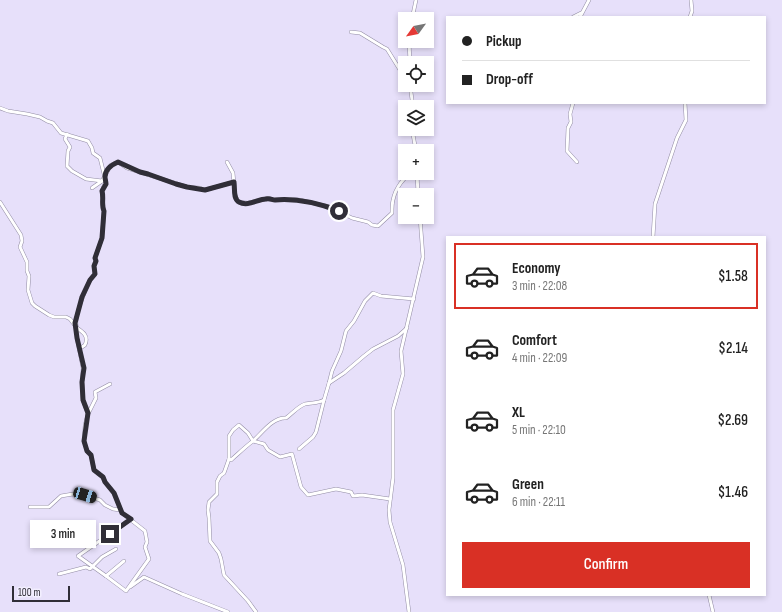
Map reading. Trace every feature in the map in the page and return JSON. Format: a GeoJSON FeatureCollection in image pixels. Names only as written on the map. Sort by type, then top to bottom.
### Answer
{"type":"FeatureCollection","features":[{"type":"Feature","properties":{"kind":"street"},"geometry":{"type":"LineString","coordinates":[[413,12],[416,0]]}},
{"type":"Feature","properties":{"kind":"street"},"geometry":{"type":"LineString","coordinates":[[580,16],[589,0]]}},
{"type":"Feature","properties":{"kind":"street"},"geometry":{"type":"LineString","coordinates":[[690,16],[692,11],[691,0]]}},
{"type":"Feature","properties":{"kind":"street"},"geometry":{"type":"LineString","coordinates":[[575,16],[581,13]]}},
{"type":"Feature","properties":{"kind":"street"},"geometry":{"type":"LineString","coordinates":[[350,32],[360,33],[387,49],[398,67]]}},
{"type":"Feature","properties":{"kind":"street"},"geometry":{"type":"LineString","coordinates":[[573,104],[570,114],[571,122],[568,128],[567,151],[577,162]]}},
{"type":"Feature","properties":{"kind":"street"},"geometry":{"type":"LineString","coordinates":[[653,236],[655,204],[677,138],[686,120],[685,104]]}},
{"type":"Feature","properties":{"kind":"street"},"geometry":{"type":"LineString","coordinates":[[0,108],[40,117],[47,122],[53,122],[60,132],[88,141],[93,153],[100,158],[106,182],[102,191],[104,200],[102,238],[95,258],[95,274],[90,280],[79,307],[75,323],[77,328],[76,335],[84,368],[82,382],[83,400],[88,413],[88,418]]}},
{"type":"Feature","properties":{"kind":"street"},"geometry":{"type":"LineString","coordinates":[[67,134],[65,139],[70,147],[68,151],[67,166],[72,171],[86,179],[102,181]]}},
{"type":"Feature","properties":{"kind":"street"},"geometry":{"type":"LineString","coordinates":[[92,188],[94,185],[102,181],[111,165],[118,162],[140,172],[187,187],[205,190],[234,182]]}},
{"type":"Feature","properties":{"kind":"street"},"geometry":{"type":"LineString","coordinates":[[227,162],[233,173],[235,195],[238,202],[248,203],[268,198],[274,200],[300,200],[330,207],[352,218],[377,226],[392,213],[392,201],[399,186],[405,180]]}},
{"type":"Feature","properties":{"kind":"street"},"geometry":{"type":"LineString","coordinates":[[0,203],[21,234],[22,241],[20,247],[27,262],[29,276],[28,290],[32,302],[49,315],[54,317],[66,317],[70,319],[86,337],[85,345],[79,349]]}},
{"type":"Feature","properties":{"kind":"street"},"geometry":{"type":"LineString","coordinates":[[409,612],[406,602],[403,565],[390,522],[389,510],[393,478],[393,410],[403,374],[402,351],[423,256],[421,224]]}},
{"type":"Feature","properties":{"kind":"street"},"geometry":{"type":"LineString","coordinates":[[298,449],[313,437],[316,432],[332,371],[341,351],[346,331],[354,321],[369,295],[373,293],[381,296],[414,299]]}},
{"type":"Feature","properties":{"kind":"street"},"geometry":{"type":"LineString","coordinates":[[330,383],[373,349],[398,336],[407,328]]}},
{"type":"Feature","properties":{"kind":"street"},"geometry":{"type":"LineString","coordinates":[[110,384],[96,392],[96,398],[92,404],[85,426],[84,441],[87,451],[91,455],[94,470],[103,477],[114,493],[122,513],[145,531],[147,542],[146,547],[149,559],[126,591]]}},
{"type":"Feature","properties":{"kind":"street"},"geometry":{"type":"LineString","coordinates":[[229,459],[231,460],[240,450],[253,441],[275,421],[286,418],[297,408],[306,404],[316,404],[324,400]]}},
{"type":"Feature","properties":{"kind":"street"},"geometry":{"type":"LineString","coordinates":[[256,612],[224,575],[219,553],[210,541],[208,510],[209,502],[217,494],[217,482],[220,476],[224,473],[229,459],[229,436],[233,430],[239,425],[248,433],[253,441],[264,444],[268,450],[280,457],[292,454],[301,487],[308,495],[336,489],[351,492],[353,496],[362,495],[390,499]]}},
{"type":"Feature","properties":{"kind":"street"},"geometry":{"type":"LineString","coordinates":[[30,507],[49,507],[61,496],[73,494],[85,495],[100,500],[105,505],[113,509],[120,510]]}},
{"type":"Feature","properties":{"kind":"street"},"geometry":{"type":"LineString","coordinates":[[126,591],[78,556],[131,519]]}},
{"type":"Feature","properties":{"kind":"street"},"geometry":{"type":"LineString","coordinates":[[59,574],[86,567],[90,569],[102,557],[116,549]]}},
{"type":"Feature","properties":{"kind":"street"},"geometry":{"type":"LineString","coordinates":[[106,576],[124,561]]}},
{"type":"Feature","properties":{"kind":"street"},"geometry":{"type":"LineString","coordinates":[[140,572],[144,577],[188,597],[228,612]]}},
{"type":"Feature","properties":{"kind":"street"},"geometry":{"type":"LineString","coordinates":[[126,591],[144,577]]}},
{"type":"Feature","properties":{"kind":"street"},"geometry":{"type":"LineString","coordinates":[[709,596],[713,612]]}},
{"type":"Feature","properties":{"kind":"route"},"geometry":{"type":"LineString","coordinates":[[110,534],[131,519],[122,513],[109,485],[105,482],[103,477],[94,470],[91,455],[87,451],[84,441],[88,413],[84,406],[83,400],[84,393],[82,378],[84,368],[79,352],[76,335],[77,328],[75,325],[82,297],[90,280],[95,274],[95,258],[100,247],[103,234],[104,195],[102,189],[106,184],[105,177],[108,168],[118,162],[127,168],[176,184],[205,190],[234,182],[235,195],[238,202],[256,202],[268,198],[274,200],[290,199],[322,205],[339,211]]}}]}
